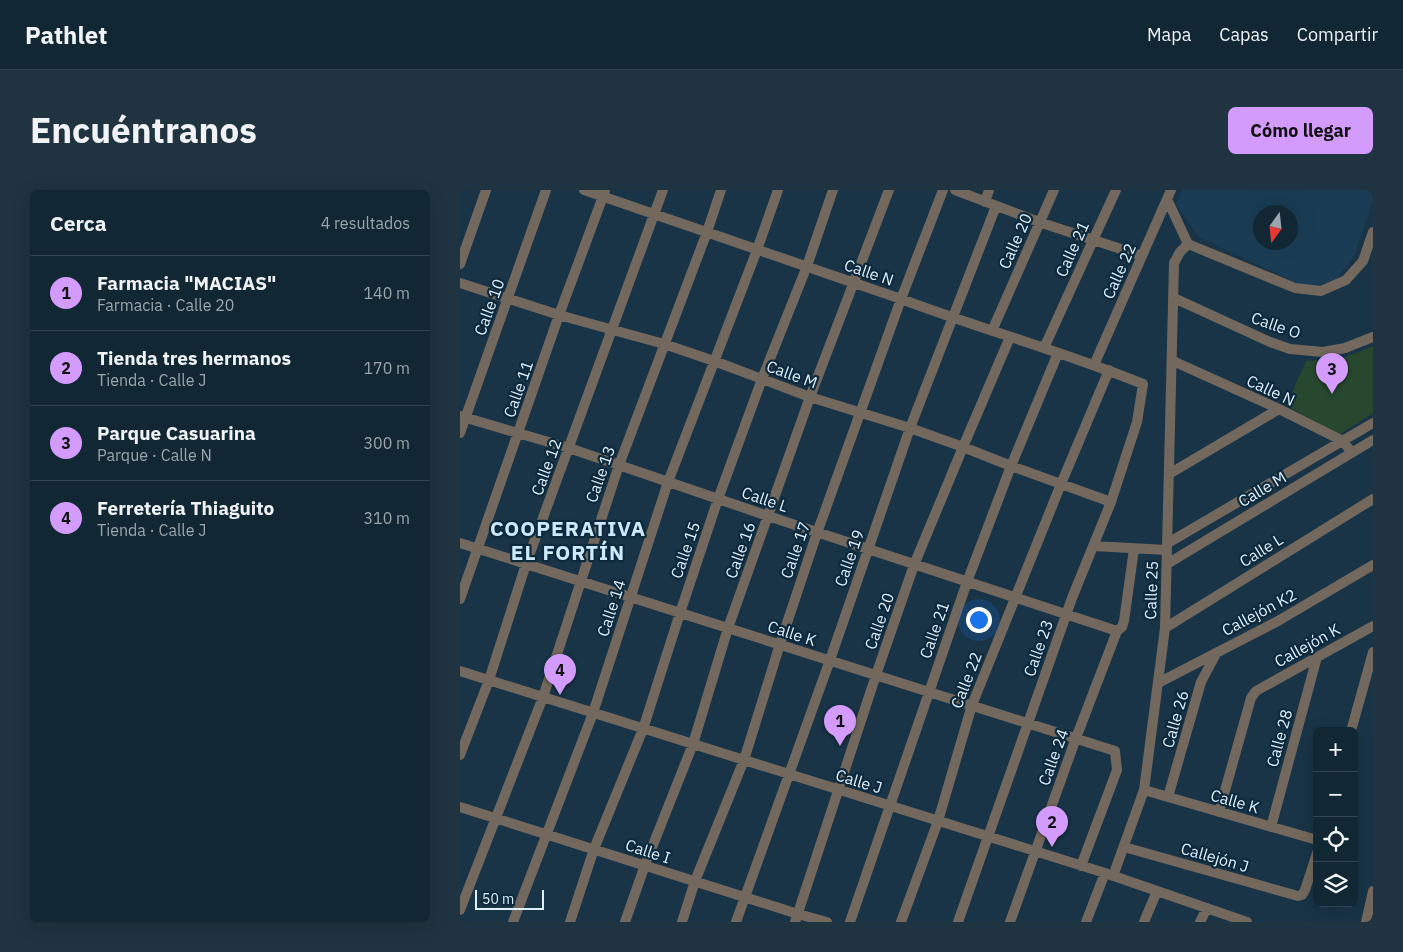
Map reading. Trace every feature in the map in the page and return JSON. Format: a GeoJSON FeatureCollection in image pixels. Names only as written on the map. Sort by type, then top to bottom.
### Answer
{"type":"FeatureCollection","features":[{"type":"Feature","properties":{"kind":"street"},"geometry":{"type":"LineString","coordinates":[[460,264],[486,190]]}},
{"type":"Feature","properties":{"kind":"street","name":"Calle 10"},"geometry":{"type":"LineString","coordinates":[[460,433],[463,417],[546,190]]}},
{"type":"Feature","properties":{"kind":"street","name":"Calle N"},"geometry":{"type":"LineString","coordinates":[[584,190],[604,193],[654,214],[854,282],[952,318],[1109,370],[1143,384]]}},
{"type":"Feature","properties":{"kind":"street","name":"Calle 12"},"geometry":{"type":"LineString","coordinates":[[460,755],[489,680],[526,564],[663,190]]}},
{"type":"Feature","properties":{"kind":"street","name":"Calle 13"},"geometry":{"type":"LineString","coordinates":[[460,910],[543,697],[619,465],[721,190]]}},
{"type":"Feature","properties":{"kind":"street","name":"Calle 14"},"geometry":{"type":"LineString","coordinates":[[513,922],[593,713],[668,482],[778,190]]}},
{"type":"Feature","properties":{"kind":"street","name":"Calle 16"},"geometry":{"type":"LineString","coordinates":[[625,922],[693,744],[728,628],[810,397],[889,190]]}},
{"type":"Feature","properties":{"kind":"street","name":"Calle 17"},"geometry":{"type":"LineString","coordinates":[[682,922],[695,881],[744,760],[817,532],[901,299],[943,190]]}},
{"type":"Feature","properties":{"kind":"street"},"geometry":{"type":"LineString","coordinates":[[955,190],[1039,222],[1142,256]]}},
{"type":"Feature","properties":{"kind":"street"},"geometry":{"type":"LineString","coordinates":[[985,202],[989,190]]}},
{"type":"Feature","properties":{"kind":"street","name":"Calle 20"},"geometry":{"type":"LineString","coordinates":[[992,331],[1054,190]]}},
{"type":"Feature","properties":{"kind":"street","name":"Calle 21"},"geometry":{"type":"LineString","coordinates":[[1044,348],[1116,190]]}},
{"type":"Feature","properties":{"kind":"street","name":"Calle 15"},"geometry":{"type":"LineString","coordinates":[[570,922],[594,849],[643,729],[718,500],[762,379],[807,266],[832,191]]}},
{"type":"Feature","properties":{"kind":"street","name":"Calle 11"},"geometry":{"type":"LineString","coordinates":[[460,599],[604,193]]}},
{"type":"Feature","properties":{"kind":"street"},"geometry":{"type":"LineString","coordinates":[[1169,195],[1188,244],[1295,288],[1321,291],[1346,280],[1363,261],[1373,232]]}},
{"type":"Feature","properties":{"kind":"street","name":"Calle 22"},"geometry":{"type":"LineString","coordinates":[[1094,365],[1169,195]]}},
{"type":"Feature","properties":{"kind":"street","name":"Calle 19"},"geometry":{"type":"LineString","coordinates":[[736,922],[830,660],[910,428],[996,206]]}},
{"type":"Feature","properties":{"kind":"street","name":"Calle 25"},"geometry":{"type":"LineString","coordinates":[[1086,922],[1124,847],[1144,790],[1165,628],[1174,264],[1180,252],[1188,244]]}},
{"type":"Feature","properties":{"kind":"street","name":"Calle M"},"geometry":{"type":"LineString","coordinates":[[460,283],[664,344],[810,397],[910,428],[1111,502]]}},
{"type":"Feature","properties":{"kind":"street","name":"Calle O"},"geometry":{"type":"LineString","coordinates":[[1174,298],[1270,342],[1290,349],[1323,352],[1345,348],[1373,337]]}},
{"type":"Feature","properties":{"kind":"street","name":"Calle 20"},"geometry":{"type":"LineString","coordinates":[[797,918],[914,564],[1010,337]]}},
{"type":"Feature","properties":{"kind":"street","name":"Calle 21"},"geometry":{"type":"LineString","coordinates":[[850,922],[967,582],[1011,466],[1058,353]]}},
{"type":"Feature","properties":{"kind":"street","name":"Calle N"},"geometry":{"type":"LineString","coordinates":[[1172,361],[1279,409],[1343,441],[1352,453]]}},
{"type":"Feature","properties":{"kind":"street","name":"Calle 22"},"geometry":{"type":"LineString","coordinates":[[901,922],[938,821],[972,705],[1109,370]]}},
{"type":"Feature","properties":{"kind":"street","name":"Calle 23"},"geometry":{"type":"LineString","coordinates":[[958,922],[1066,614],[1111,502],[1137,422],[1143,384]]}},
{"type":"Feature","properties":{"kind":"street"},"geometry":{"type":"LineString","coordinates":[[1169,474],[1279,409]]}},
{"type":"Feature","properties":{"kind":"street","name":"Calle L"},"geometry":{"type":"LineString","coordinates":[[463,417],[569,448],[718,500],[1117,631]]}},
{"type":"Feature","properties":{"kind":"street","name":"Calle M"},"geometry":{"type":"LineString","coordinates":[[1168,547],[1373,423]]}},
{"type":"Feature","properties":{"kind":"street","name":"Calle M"},"geometry":{"type":"LineString","coordinates":[[1166,564],[1373,440]]}},
{"type":"Feature","properties":{"kind":"street","name":"Calle L"},"geometry":{"type":"LineString","coordinates":[[1165,628],[1373,499]]}},
{"type":"Feature","properties":{"kind":"street","name":"Calle K"},"geometry":{"type":"LineString","coordinates":[[460,543],[1115,751],[1117,770],[1081,866]]}},
{"type":"Feature","properties":{"kind":"street"},"geometry":{"type":"LineString","coordinates":[[1093,546],[1134,549],[1168,547]]}},
{"type":"Feature","properties":{"kind":"street","name":"Calle 25"},"geometry":{"type":"LineString","coordinates":[[1117,631],[1124,622],[1134,549]]}},
{"type":"Feature","properties":{"kind":"street","name":"Callejón K2"},"geometry":{"type":"LineString","coordinates":[[1158,683],[1278,620],[1373,565]]}},
{"type":"Feature","properties":{"kind":"street","name":"Callejón K"},"geometry":{"type":"LineString","coordinates":[[1219,812],[1251,698],[1256,691],[1373,626]]}},
{"type":"Feature","properties":{"kind":"street","name":"Calle 24"},"geometry":{"type":"LineString","coordinates":[[1010,922],[1076,738],[1117,631]]}},
{"type":"Feature","properties":{"kind":"street","name":"Calle 26"},"geometry":{"type":"LineString","coordinates":[[1168,797],[1201,682],[1217,652]]}},
{"type":"Feature","properties":{"kind":"street"},"geometry":{"type":"LineString","coordinates":[[1352,727],[1373,652]]}},
{"type":"Feature","properties":{"kind":"street","name":"Calle 28"},"geometry":{"type":"LineString","coordinates":[[1271,827],[1317,657]]}},
{"type":"Feature","properties":{"kind":"street","name":"Calle J"},"geometry":{"type":"LineString","coordinates":[[460,671],[1081,866],[1248,922]]}},
{"type":"Feature","properties":{"kind":"street","name":"Calle K"},"geometry":{"type":"LineString","coordinates":[[1144,790],[1313,839]]}},
{"type":"Feature","properties":{"kind":"street","name":"Calle I"},"geometry":{"type":"LineString","coordinates":[[460,806],[745,897],[797,918],[827,922]]}},
{"type":"Feature","properties":{"kind":"street","name":"Callejón J"},"geometry":{"type":"LineString","coordinates":[[1124,847],[1298,896],[1305,890],[1314,862]]}},
{"type":"Feature","properties":{"kind":"street"},"geometry":{"type":"LineString","coordinates":[[1144,922],[1158,891]]}},
{"type":"Feature","properties":{"kind":"street"},"geometry":{"type":"LineString","coordinates":[[1366,922],[1373,891]]}},
{"type":"Feature","properties":{"kind":"street"},"geometry":{"type":"LineString","coordinates":[[1200,922],[1207,908]]}},
{"type":"Feature","properties":{"kind":"shaded area"},"geometry":{"type":"Polygon","coordinates":[[[1183,190],[1373,190],[1373,200],[1353,258],[1336,279],[1317,286],[1299,284],[1199,237],[1176,204],[1183,190]]]}},
{"type":"Feature","properties":{"kind":"green space"},"geometry":{"type":"Polygon","coordinates":[[[1373,346],[1373,413],[1340,434],[1286,406],[1306,361],[1346,357],[1373,346]]]}},
{"type":"Feature","properties":{"kind":"place","name":"Parque Casuarina"},"geometry":{"type":"Point","coordinates":[1332,394]}},
{"type":"Feature","properties":{"kind":"place","name":"Ferretería Thiaguito"},"geometry":{"type":"Point","coordinates":[560,695]}},
{"type":"Feature","properties":{"kind":"place","name":"Farmacia \"MACIAS\""},"geometry":{"type":"Point","coordinates":[840,746]}},
{"type":"Feature","properties":{"kind":"place","name":"Tienda tres hermanos"},"geometry":{"type":"Point","coordinates":[1052,847]}},
{"type":"Feature","properties":{"kind":"district","name":"COOPERATIVA EL FORTÍN"},"geometry":{"type":"Point","coordinates":[568,540]}}]}
